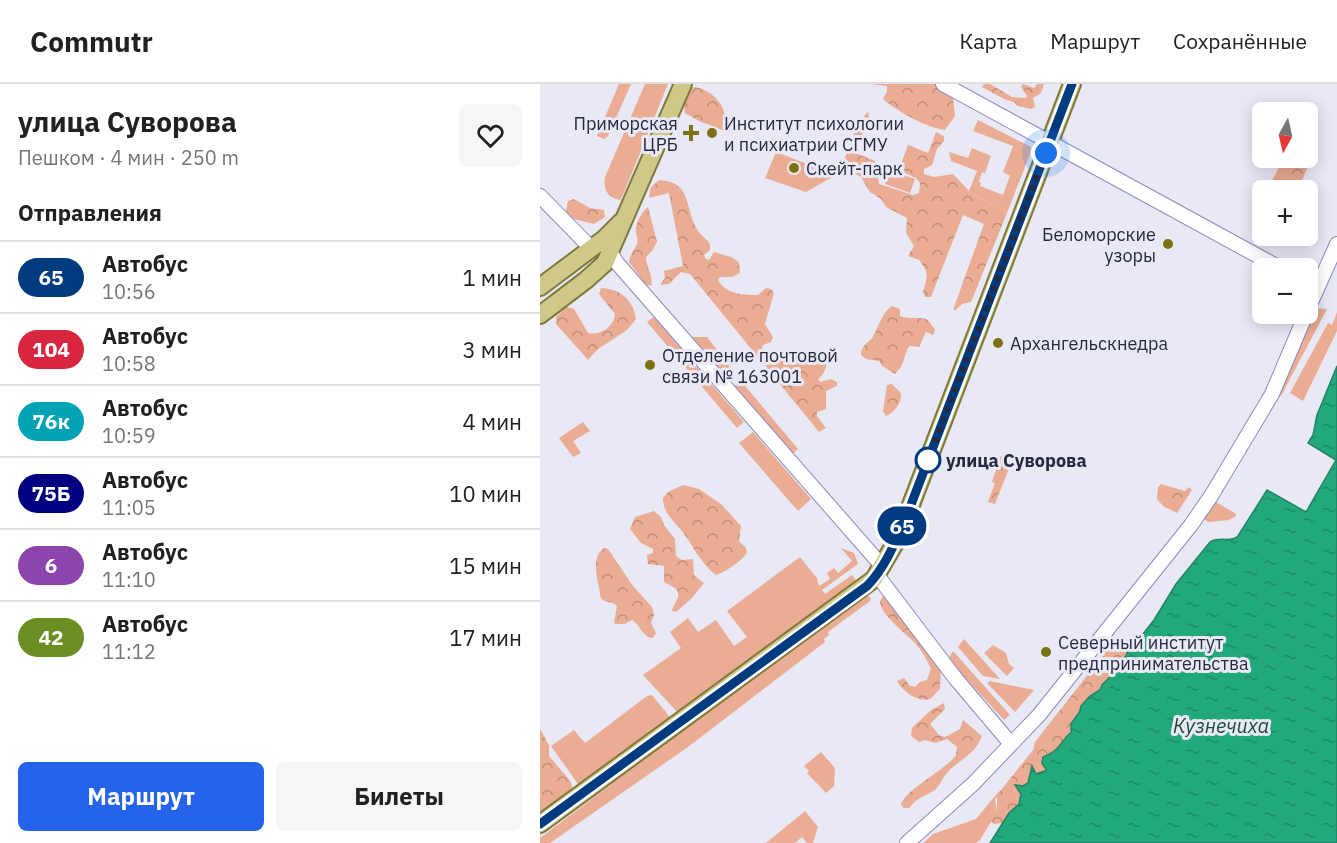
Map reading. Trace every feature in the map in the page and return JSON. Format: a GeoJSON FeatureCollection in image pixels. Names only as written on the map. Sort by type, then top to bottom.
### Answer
{"type":"FeatureCollection","features":[{"type":"Feature","properties":{"kind":"main road"},"geometry":{"type":"LineString","coordinates":[[540,315],[599,269],[611,254],[683,84]]}},
{"type":"Feature","properties":{"kind":"main road"},"geometry":{"type":"LineString","coordinates":[[540,824],[867,586],[880,570],[904,523],[1072,84]]}},
{"type":"Feature","properties":{"kind":"main road"},"geometry":{"type":"LineString","coordinates":[[540,287],[616,229],[626,217]]}},
{"type":"Feature","properties":{"kind":"street"},"geometry":{"type":"LineString","coordinates":[[943,84],[1262,258]]}},
{"type":"Feature","properties":{"kind":"street"},"geometry":{"type":"LineString","coordinates":[[540,196],[591,248]]}},
{"type":"Feature","properties":{"kind":"street"},"geometry":{"type":"LineString","coordinates":[[1318,276],[1337,244]]}},
{"type":"Feature","properties":{"kind":"street"},"geometry":{"type":"LineString","coordinates":[[611,254],[880,570],[956,679],[1011,744]]}},
{"type":"Feature","properties":{"kind":"street"},"geometry":{"type":"LineString","coordinates":[[907,843],[973,784],[1039,715],[1157,568],[1211,496],[1272,394],[1302,324]]}},
{"type":"Feature","properties":{"kind":"green space"},"geometry":{"type":"Polygon","coordinates":[[[619,84],[631,84],[608,136],[604,139],[597,136],[619,84]]]}},
{"type":"Feature","properties":{"kind":"green space"},"geometry":{"type":"Polygon","coordinates":[[[645,84],[668,84],[620,200],[607,192],[605,177],[645,84]]]}},
{"type":"Feature","properties":{"kind":"green space"},"geometry":{"type":"Polygon","coordinates":[[[871,84],[937,84],[953,97],[955,116],[945,130],[921,123],[885,101],[883,98],[887,92],[887,86],[871,84]]]}},
{"type":"Feature","properties":{"kind":"green space"},"geometry":{"type":"Polygon","coordinates":[[[984,84],[990,84],[1012,97],[1026,98],[1021,87],[1023,84],[1034,88],[1037,84],[1044,84],[1041,93],[1033,98],[1035,107],[1031,109],[1004,99],[982,87],[984,84]]]}},
{"type":"Feature","properties":{"kind":"green space"},"geometry":{"type":"Polygon","coordinates":[[[695,87],[703,89],[720,103],[725,116],[725,131],[685,113],[686,98],[690,89],[695,87]]]}},
{"type":"Feature","properties":{"kind":"green space"},"geometry":{"type":"Polygon","coordinates":[[[868,112],[869,117],[856,151],[875,161],[879,184],[913,195],[919,193],[920,183],[916,178],[905,173],[902,161],[908,145],[928,153],[936,132],[944,136],[944,141],[937,149],[932,165],[924,169],[924,174],[934,177],[953,174],[971,193],[1007,213],[971,302],[962,304],[956,310],[953,310],[984,224],[963,215],[931,297],[925,297],[923,292],[926,279],[925,268],[919,260],[908,256],[914,246],[906,233],[907,218],[886,207],[881,199],[870,192],[861,177],[844,167],[852,138],[868,112]]]}},
{"type":"Feature","properties":{"kind":"green space"},"geometry":{"type":"Polygon","coordinates":[[[978,120],[1031,147],[1007,213],[969,191],[977,171],[951,161],[949,152],[968,158],[972,148],[991,156],[985,173],[982,172],[980,186],[1003,195],[1010,176],[1003,172],[1013,146],[973,131],[978,120]]]}},
{"type":"Feature","properties":{"kind":"green space","name":"Скейт-парк"},"geometry":{"type":"Polygon","coordinates":[[[776,152],[836,175],[806,192],[765,178],[776,152]]]}},
{"type":"Feature","properties":{"kind":"green space"},"geometry":{"type":"Polygon","coordinates":[[[1279,168],[1307,168],[1302,180],[1272,180],[1279,168]]]}},
{"type":"Feature","properties":{"kind":"green space"},"geometry":{"type":"Polygon","coordinates":[[[890,171],[915,179],[910,193],[885,184],[890,171]]]}},
{"type":"Feature","properties":{"kind":"green space"},"geometry":{"type":"Polygon","coordinates":[[[659,180],[670,182],[683,191],[697,229],[710,244],[710,250],[704,255],[706,259],[709,260],[714,252],[739,262],[740,273],[732,277],[720,277],[718,280],[726,289],[741,294],[758,295],[766,288],[771,289],[774,293],[765,324],[773,337],[771,342],[763,345],[760,355],[757,356],[690,274],[681,272],[669,284],[660,285],[665,278],[664,271],[683,266],[669,193],[649,198],[651,187],[659,180]]]}},
{"type":"Feature","properties":{"kind":"green space"},"geometry":{"type":"Polygon","coordinates":[[[574,199],[590,208],[604,210],[605,217],[594,224],[570,218],[566,211],[568,201],[574,199]]]}},
{"type":"Feature","properties":{"kind":"green space"},"geometry":{"type":"Polygon","coordinates":[[[648,207],[657,242],[646,257],[651,286],[645,284],[629,262],[637,242],[637,223],[648,207]]]}},
{"type":"Feature","properties":{"kind":"green space"},"geometry":{"type":"Polygon","coordinates":[[[601,288],[614,290],[624,296],[632,306],[636,319],[627,330],[598,349],[588,360],[556,324],[556,317],[566,307],[574,309],[588,333],[593,334],[606,330],[615,314],[599,294],[601,288]]]}},
{"type":"Feature","properties":{"kind":"green space"},"geometry":{"type":"Polygon","coordinates":[[[892,306],[900,309],[900,316],[928,320],[935,330],[933,335],[926,332],[919,347],[910,346],[908,348],[901,367],[895,374],[882,366],[879,361],[866,359],[861,355],[862,348],[872,338],[883,316],[892,306]]]}},
{"type":"Feature","properties":{"kind":"green space"},"geometry":{"type":"Polygon","coordinates":[[[1318,308],[1327,309],[1281,396],[1275,392],[1308,324],[1318,324],[1318,308]]]}},
{"type":"Feature","properties":{"kind":"green space"},"geometry":{"type":"Polygon","coordinates":[[[1337,312],[1337,331],[1303,401],[1290,393],[1328,323],[1332,325],[1337,312]]]}},
{"type":"Feature","properties":{"kind":"green space"},"geometry":{"type":"Polygon","coordinates":[[[654,317],[744,422],[737,428],[647,322],[654,317]]]}},
{"type":"Feature","properties":{"kind":"green space"},"geometry":{"type":"Polygon","coordinates":[[[692,337],[707,337],[733,371],[725,378],[692,337]]]}},
{"type":"Feature","properties":{"kind":"green space"},"geometry":{"type":"Polygon","coordinates":[[[797,350],[805,360],[818,356],[824,359],[826,367],[818,379],[820,382],[831,379],[837,382],[837,386],[826,391],[826,409],[817,412],[817,416],[826,428],[819,432],[766,367],[778,351],[787,360],[797,350]]]}},
{"type":"Feature","properties":{"kind":"green space"},"geometry":{"type":"Polygon","coordinates":[[[741,381],[798,449],[791,455],[734,386],[741,381]]]}},
{"type":"Feature","properties":{"kind":"green space"},"geometry":{"type":"Polygon","coordinates":[[[892,384],[901,393],[901,397],[897,407],[886,416],[883,411],[887,385],[892,384]]]}},
{"type":"Feature","properties":{"kind":"green space"},"geometry":{"type":"Polygon","coordinates":[[[583,422],[590,431],[573,441],[581,453],[573,457],[559,438],[583,422]]]}},
{"type":"Feature","properties":{"kind":"green space"},"geometry":{"type":"Polygon","coordinates":[[[753,432],[811,499],[798,511],[739,443],[753,432]]]}},
{"type":"Feature","properties":{"kind":"green space"},"geometry":{"type":"Polygon","coordinates":[[[1000,456],[1012,461],[995,504],[988,502],[995,483],[992,482],[1000,456]]]}},
{"type":"Feature","properties":{"kind":"green space"},"geometry":{"type":"Polygon","coordinates":[[[1161,484],[1185,491],[1189,487],[1192,490],[1177,513],[1163,506],[1157,499],[1158,487],[1161,484]]]}},
{"type":"Feature","properties":{"kind":"green space"},"geometry":{"type":"Polygon","coordinates":[[[683,485],[699,489],[721,504],[741,526],[739,541],[746,548],[747,553],[720,574],[716,575],[708,568],[665,509],[663,498],[668,492],[683,485]]]}},
{"type":"Feature","properties":{"kind":"green space"},"geometry":{"type":"Polygon","coordinates":[[[1216,502],[1236,516],[1229,520],[1208,522],[1204,519],[1216,502]]]}},
{"type":"Feature","properties":{"kind":"green space"},"geometry":{"type":"Polygon","coordinates":[[[654,511],[661,517],[675,539],[676,556],[682,560],[693,559],[694,575],[704,583],[676,612],[672,611],[678,593],[664,582],[664,566],[648,564],[647,555],[653,553],[653,549],[641,543],[630,529],[635,517],[654,511]]]}},
{"type":"Feature","properties":{"kind":"green space"},"geometry":{"type":"Polygon","coordinates":[[[604,548],[608,549],[633,586],[652,607],[654,615],[651,623],[656,633],[653,638],[647,636],[632,620],[625,624],[615,624],[617,606],[601,598],[596,572],[597,556],[604,548]]]}},
{"type":"Feature","properties":{"kind":"green space"},"geometry":{"type":"Polygon","coordinates":[[[841,548],[854,553],[858,564],[822,590],[825,594],[852,575],[858,583],[679,714],[643,675],[681,648],[670,632],[688,618],[698,632],[716,620],[734,646],[747,637],[727,611],[800,557],[817,578],[819,586],[830,579],[827,573],[834,568],[838,573],[852,561],[841,548]]]}},
{"type":"Feature","properties":{"kind":"green space"},"geometry":{"type":"Polygon","coordinates":[[[865,594],[871,598],[870,601],[828,632],[829,635],[824,639],[825,642],[688,747],[550,843],[540,843],[540,838],[865,594]]]}},
{"type":"Feature","properties":{"kind":"green space"},"geometry":{"type":"Polygon","coordinates":[[[884,595],[941,667],[940,689],[930,699],[920,699],[911,695],[897,681],[904,678],[910,686],[915,687],[927,680],[931,669],[916,644],[884,612],[880,601],[884,595]]]}},
{"type":"Feature","properties":{"kind":"green space"},"geometry":{"type":"Polygon","coordinates":[[[964,639],[1000,679],[983,676],[958,647],[964,639]]]}},
{"type":"Feature","properties":{"kind":"green space"},"geometry":{"type":"Polygon","coordinates":[[[1114,641],[1129,648],[1126,656],[1100,690],[1083,705],[1061,745],[1054,752],[1045,756],[1045,771],[1036,774],[1031,768],[1028,783],[1023,786],[1018,785],[1021,797],[1017,806],[1003,823],[991,822],[997,809],[997,795],[1033,750],[1035,742],[1114,641]]]}},
{"type":"Feature","properties":{"kind":"green space"},"geometry":{"type":"Polygon","coordinates":[[[993,645],[1006,653],[1009,664],[1014,668],[1007,676],[984,653],[993,645]]]}},
{"type":"Feature","properties":{"kind":"green space"},"geometry":{"type":"Polygon","coordinates":[[[953,651],[1010,715],[1004,720],[950,661],[953,651]]]}},
{"type":"Feature","properties":{"kind":"green space"},"geometry":{"type":"Polygon","coordinates":[[[990,681],[1034,690],[1015,712],[987,683],[990,681]]]}},
{"type":"Feature","properties":{"kind":"green space"},"geometry":{"type":"Polygon","coordinates":[[[652,695],[669,716],[669,721],[582,785],[578,784],[551,746],[574,730],[585,743],[647,696],[652,695]]]}},
{"type":"Feature","properties":{"kind":"green space"},"geometry":{"type":"Polygon","coordinates":[[[944,703],[945,709],[930,724],[939,735],[945,737],[960,729],[963,720],[982,736],[974,749],[948,771],[936,789],[909,808],[904,808],[901,805],[909,793],[956,755],[957,747],[947,739],[935,743],[925,740],[919,742],[911,736],[912,728],[931,710],[944,703]]]}},
{"type":"Feature","properties":{"kind":"green space"},"geometry":{"type":"Polygon","coordinates":[[[540,729],[549,745],[549,756],[571,782],[573,792],[543,813],[540,810],[540,729]]]}},
{"type":"Feature","properties":{"kind":"green space"},"geometry":{"type":"Polygon","coordinates":[[[821,752],[835,768],[834,786],[826,793],[807,773],[809,771],[804,766],[821,752]]]}},
{"type":"Feature","properties":{"kind":"green space"},"geometry":{"type":"Polygon","coordinates":[[[1000,790],[995,800],[997,812],[976,843],[923,843],[933,834],[976,819],[1000,790]]]}},
{"type":"Feature","properties":{"kind":"green space"},"geometry":{"type":"Polygon","coordinates":[[[805,811],[818,827],[813,843],[807,843],[802,837],[795,843],[766,843],[805,811]]]}},
{"type":"Feature","properties":{"kind":"water","name":"Кузнечиха"},"geometry":{"type":"Polygon","coordinates":[[[1337,366],[1337,843],[990,843],[1009,813],[1019,804],[1021,794],[1015,785],[1023,786],[1028,783],[1032,766],[1036,774],[1045,771],[1042,763],[1043,757],[1057,749],[1071,732],[1071,724],[1081,706],[1090,696],[1100,690],[1115,672],[1129,648],[1135,644],[1154,620],[1176,584],[1210,542],[1238,536],[1267,490],[1306,512],[1336,460],[1308,443],[1313,435],[1317,415],[1337,366]]]}},
{"type":"Feature","properties":{"kind":"bus line","name":"65"},"geometry":{"type":"LineString","coordinates":[[540,824],[867,586],[877,575],[904,523],[1072,84]]}},
{"type":"Feature","properties":{"kind":"place","name":"Приморская ЦРБ"},"geometry":{"type":"Point","coordinates":[691,133]}},
{"type":"Feature","properties":{"kind":"place","name":"Институт психологии и психиатрии СГМУ"},"geometry":{"type":"Point","coordinates":[712,133]}},
{"type":"Feature","properties":{"kind":"place","name":"Скейт-парк"},"geometry":{"type":"Point","coordinates":[794,168]}},
{"type":"Feature","properties":{"kind":"place","name":"Беломорские узоры"},"geometry":{"type":"Point","coordinates":[1168,244]}},
{"type":"Feature","properties":{"kind":"place","name":"Архангельскнедра"},"geometry":{"type":"Point","coordinates":[998,343]}},
{"type":"Feature","properties":{"kind":"place","name":"Отделение почтовой связи № 163001"},"geometry":{"type":"Point","coordinates":[650,365]}},
{"type":"Feature","properties":{"kind":"place","name":"улица Суворова"},"geometry":{"type":"Point","coordinates":[928,460]}},
{"type":"Feature","properties":{"kind":"place","name":"Северный институт предпринимательства"},"geometry":{"type":"Point","coordinates":[1046,652]}},
{"type":"Feature","properties":{"kind":"route"},"geometry":{"type":"LineString","coordinates":[[928,460],[1046,153]]}}]}
